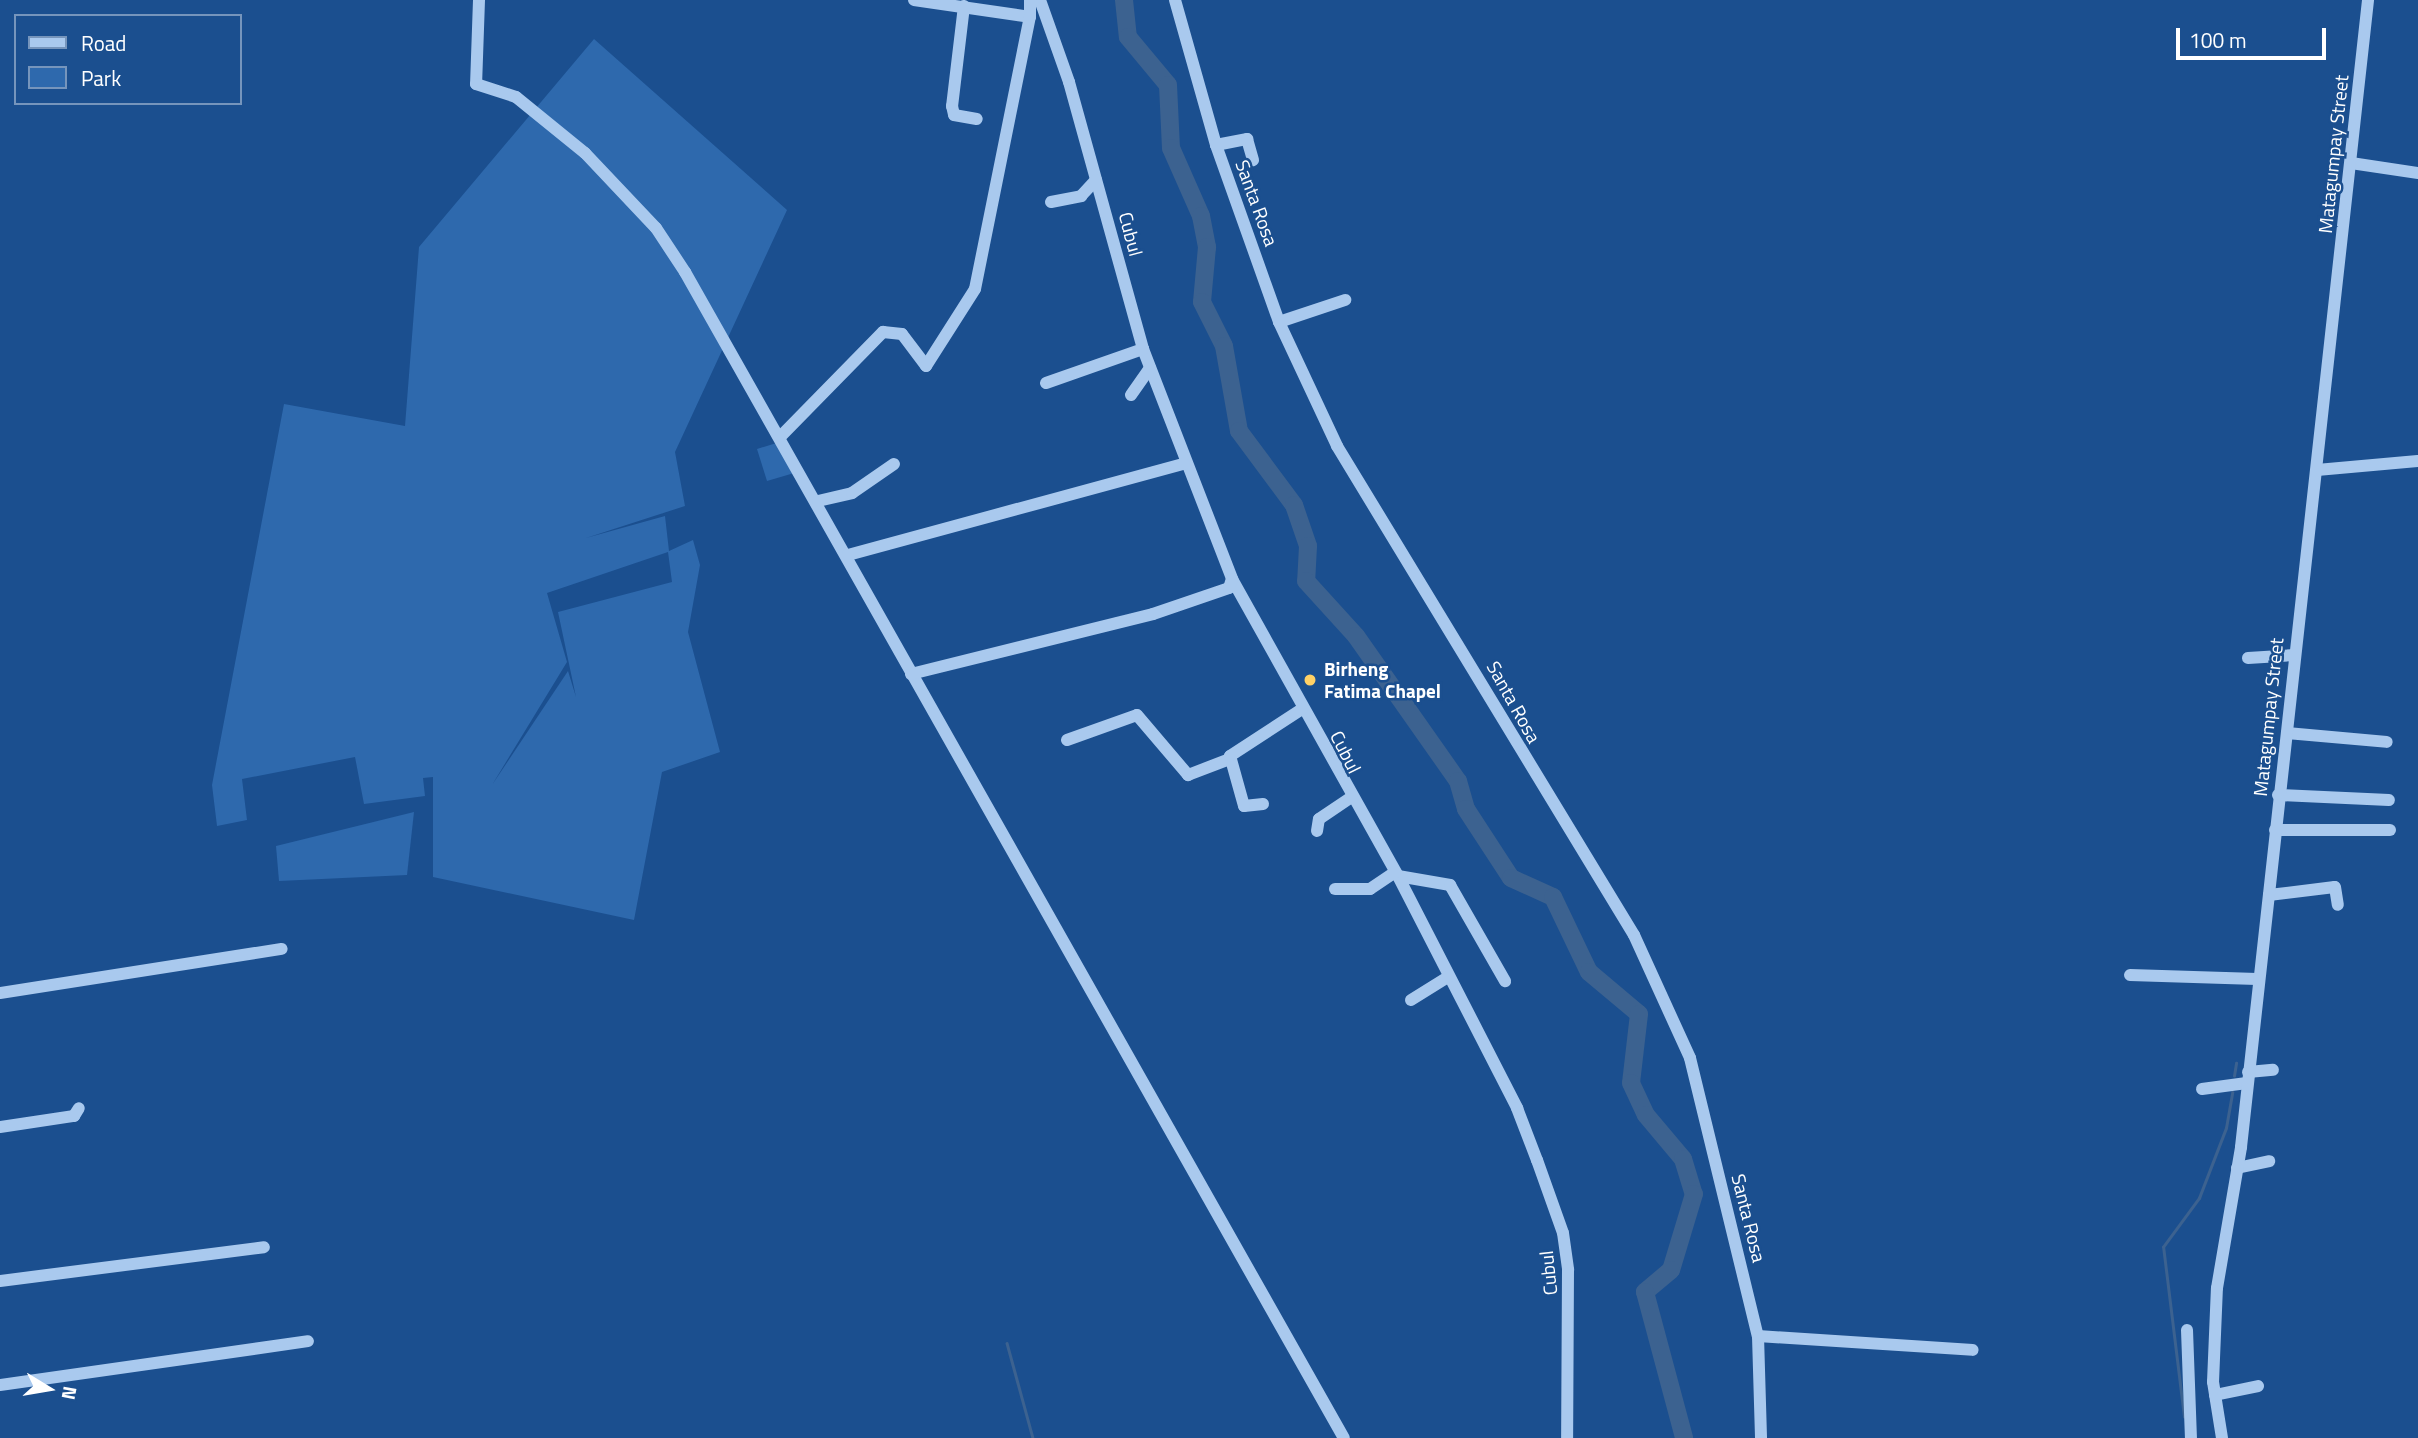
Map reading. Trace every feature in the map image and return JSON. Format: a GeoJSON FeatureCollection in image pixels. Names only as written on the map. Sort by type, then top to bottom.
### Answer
{"type":"FeatureCollection","features":[{"type":"Feature","properties":{"kind":"street"},"geometry":{"type":"LineString","coordinates":[[479,0],[476,84],[516,97],[550,122],[656,228],[818,500],[911,674],[1344,1438]]}},
{"type":"Feature","properties":{"kind":"street"},"geometry":{"type":"LineString","coordinates":[[914,0],[1030,17]]}},
{"type":"Feature","properties":{"kind":"street"},"geometry":{"type":"LineString","coordinates":[[781,436],[883,332],[902,334],[926,366],[975,289],[1030,17],[1030,0]]}},
{"type":"Feature","properties":{"kind":"street","name":"Cubul"},"geometry":{"type":"LineString","coordinates":[[1040,0],[1096,180],[1143,349],[1184,464],[1232,579],[1349,799],[1396,874],[1517,1108],[1563,1233],[1571,1314],[1567,1438]]}},
{"type":"Feature","properties":{"kind":"street","name":"Santa Rosa"},"geometry":{"type":"LineString","coordinates":[[1175,0],[1216,145],[1279,322],[1370,504],[1431,595],[1634,935],[1690,1058],[1758,1336],[1761,1438]]}},
{"type":"Feature","properties":{"kind":"street","name":"Matagumpay Street"},"geometry":{"type":"LineString","coordinates":[[2222,1438],[2215,1395],[2217,1288],[2237,1168],[2368,0]]}},
{"type":"Feature","properties":{"kind":"street"},"geometry":{"type":"LineString","coordinates":[[964,6],[952,106],[954,115],[976,119]]}},
{"type":"Feature","properties":{"kind":"street"},"geometry":{"type":"LineString","coordinates":[[1216,145],[1247,139],[1253,160]]}},
{"type":"Feature","properties":{"kind":"street"},"geometry":{"type":"LineString","coordinates":[[2351,163],[2418,173]]}},
{"type":"Feature","properties":{"kind":"street"},"geometry":{"type":"LineString","coordinates":[[1051,202],[1081,196],[1096,180]]}},
{"type":"Feature","properties":{"kind":"street"},"geometry":{"type":"LineString","coordinates":[[1279,322],[1345,300]]}},
{"type":"Feature","properties":{"kind":"street"},"geometry":{"type":"LineString","coordinates":[[1046,383],[1143,349]]}},
{"type":"Feature","properties":{"kind":"street"},"geometry":{"type":"LineString","coordinates":[[1131,396],[1150,368]]}},
{"type":"Feature","properties":{"kind":"street"},"geometry":{"type":"LineString","coordinates":[[2317,470],[2418,461]]}},
{"type":"Feature","properties":{"kind":"street"},"geometry":{"type":"LineString","coordinates":[[818,500],[852,493],[894,464]]}},
{"type":"Feature","properties":{"kind":"street"},"geometry":{"type":"LineString","coordinates":[[848,555],[1184,464]]}},
{"type":"Feature","properties":{"kind":"street"},"geometry":{"type":"LineString","coordinates":[[911,674],[1153,614],[1229,588],[1232,579]]}},
{"type":"Feature","properties":{"kind":"street"},"geometry":{"type":"LineString","coordinates":[[2248,658],[2295,655]]}},
{"type":"Feature","properties":{"kind":"street"},"geometry":{"type":"LineString","coordinates":[[1067,740],[1137,715],[1188,775],[1230,759],[1302,709]]}},
{"type":"Feature","properties":{"kind":"street"},"geometry":{"type":"LineString","coordinates":[[2287,733],[2387,742]]}},
{"type":"Feature","properties":{"kind":"street"},"geometry":{"type":"LineString","coordinates":[[1230,759],[1244,806],[1263,804]]}},
{"type":"Feature","properties":{"kind":"street"},"geometry":{"type":"LineString","coordinates":[[2278,795],[2389,800]]}},
{"type":"Feature","properties":{"kind":"street"},"geometry":{"type":"LineString","coordinates":[[1317,831],[1319,819],[1349,799]]}},
{"type":"Feature","properties":{"kind":"street"},"geometry":{"type":"LineString","coordinates":[[2275,830],[2390,830]]}},
{"type":"Feature","properties":{"kind":"street"},"geometry":{"type":"LineString","coordinates":[[1335,889],[1370,889],[1396,874],[1450,886],[1505,981]]}},
{"type":"Feature","properties":{"kind":"street"},"geometry":{"type":"LineString","coordinates":[[2269,895],[2335,887],[2338,905]]}},
{"type":"Feature","properties":{"kind":"street"},"geometry":{"type":"LineString","coordinates":[[0,993],[282,949]]}},
{"type":"Feature","properties":{"kind":"street"},"geometry":{"type":"LineString","coordinates":[[2130,975],[2257,979]]}},
{"type":"Feature","properties":{"kind":"street"},"geometry":{"type":"LineString","coordinates":[[1410,1000],[1448,976]]}},
{"type":"Feature","properties":{"kind":"street"},"geometry":{"type":"LineString","coordinates":[[2202,1088],[2273,1070]]}},
{"type":"Feature","properties":{"kind":"street"},"geometry":{"type":"LineString","coordinates":[[0,1127],[74,1116],[79,1108]]}},
{"type":"Feature","properties":{"kind":"street"},"geometry":{"type":"LineString","coordinates":[[2237,1168],[2269,1161]]}},
{"type":"Feature","properties":{"kind":"street"},"geometry":{"type":"LineString","coordinates":[[0,1281],[264,1247]]}},
{"type":"Feature","properties":{"kind":"street"},"geometry":{"type":"LineString","coordinates":[[2187,1330],[2190,1438]]}},
{"type":"Feature","properties":{"kind":"street"},"geometry":{"type":"LineString","coordinates":[[1758,1336],[1973,1350]]}},
{"type":"Feature","properties":{"kind":"street"},"geometry":{"type":"LineString","coordinates":[[0,1385],[308,1341]]}},
{"type":"Feature","properties":{"kind":"street"},"geometry":{"type":"LineString","coordinates":[[2215,1395],[2258,1386]]}},
{"type":"Feature","properties":{"kind":"green space"},"geometry":{"type":"Polygon","coordinates":[[[594,39],[787,210],[675,452],[685,506],[586,538],[665,516],[669,551],[693,540],[700,565],[688,632],[720,752],[662,772],[634,920],[433,877],[433,777],[423,778],[425,796],[364,804],[355,757],[242,779],[247,820],[217,826],[212,785],[284,404],[405,426],[419,247],[594,39]],[[668,552],[547,593],[567,662],[492,785],[568,671],[576,697],[558,612],[672,582],[668,552]]]}},
{"type":"Feature","properties":{"kind":"green space"},"geometry":{"type":"Polygon","coordinates":[[[783,441],[801,471],[767,481],[757,449],[783,441]]]}},
{"type":"Feature","properties":{"kind":"green space"},"geometry":{"type":"Polygon","coordinates":[[[414,812],[407,875],[279,881],[276,846],[414,812]]]}},
{"type":"Feature","properties":{"kind":"waterway"},"geometry":{"type":"LineString","coordinates":[[1124,0],[1128,37],[1168,85],[1171,148],[1201,216],[1207,247],[1202,302],[1224,346],[1239,431],[1294,505],[1308,546],[1306,581],[1356,636],[1458,781],[1466,809],[1511,878],[1553,897],[1589,972],[1639,1014],[1631,1083],[1646,1115],[1683,1159],[1694,1194],[1671,1270],[1645,1292],[1684,1438]]}},
{"type":"Feature","properties":{"kind":"waterway"},"geometry":{"type":"LineString","coordinates":[[2234,1076],[2236,1063]]}},
{"type":"Feature","properties":{"kind":"waterway"},"geometry":{"type":"LineString","coordinates":[[2184,1417],[2163,1247],[2199,1198],[2226,1128],[2232,1093]]}},
{"type":"Feature","properties":{"kind":"waterway"},"geometry":{"type":"LineString","coordinates":[[1007,1343],[1033,1438]]}},
{"type":"Feature","properties":{"kind":"place","name":"Birheng Fatima Chapel"},"geometry":{"type":"Point","coordinates":[1310,680]}}]}
